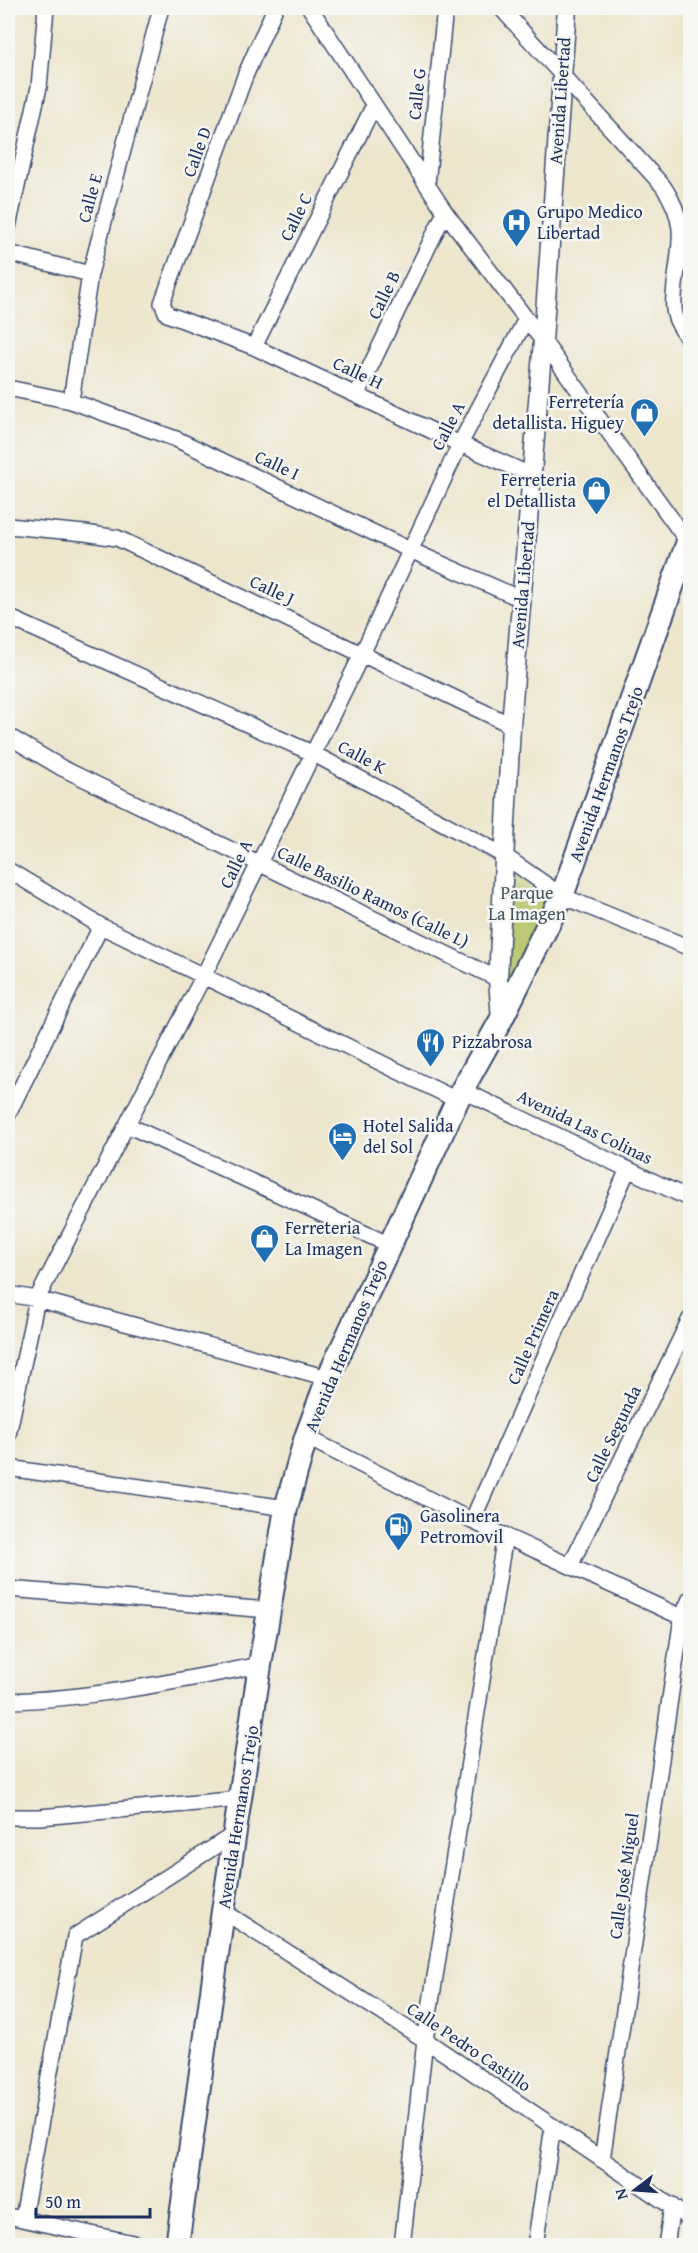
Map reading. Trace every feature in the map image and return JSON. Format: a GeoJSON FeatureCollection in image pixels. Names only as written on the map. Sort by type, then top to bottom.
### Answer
{"type":"FeatureCollection","features":[{"type":"Feature","properties":{"kind":"main road","name":"Avenida Hermanos Trejo"},"geometry":{"type":"LineString","coordinates":[[177,2246],[223,1911],[260,1665],[286,1508],[306,1437],[328,1378],[460,1095],[501,1020],[562,896],[689,539]]}},
{"type":"Feature","properties":{"kind":"street"},"geometry":{"type":"LineString","coordinates":[[8,227],[39,87],[46,8]]}},
{"type":"Feature","properties":{"kind":"street","name":"Calle E"},"geometry":{"type":"LineString","coordinates":[[71,402],[90,274],[161,8]]}},
{"type":"Feature","properties":{"kind":"street","name":"Calle D"},"geometry":{"type":"LineString","coordinates":[[164,310],[162,303],[245,76],[275,8]]}},
{"type":"Feature","properties":{"kind":"street"},"geometry":{"type":"LineString","coordinates":[[310,8],[446,212],[689,539]]}},
{"type":"Feature","properties":{"kind":"street","name":"Calle G"},"geometry":{"type":"LineString","coordinates":[[427,184],[445,8]]}},
{"type":"Feature","properties":{"kind":"street"},"geometry":{"type":"LineString","coordinates":[[501,8],[663,186],[675,204],[681,238],[673,304],[675,317],[690,342]]}},
{"type":"Feature","properties":{"kind":"street","name":"Avenida Libertad"},"geometry":{"type":"LineString","coordinates":[[501,1020],[498,979],[511,725],[533,476],[567,8]]}},
{"type":"Feature","properties":{"kind":"street","name":"Calle C"},"geometry":{"type":"LineString","coordinates":[[254,347],[374,105]]}},
{"type":"Feature","properties":{"kind":"street","name":"Calle B"},"geometry":{"type":"LineString","coordinates":[[357,394],[446,212]]}},
{"type":"Feature","properties":{"kind":"street"},"geometry":{"type":"LineString","coordinates":[[8,258],[90,274]]}},
{"type":"Feature","properties":{"kind":"street","name":"Calle H"},"geometry":{"type":"LineString","coordinates":[[164,310],[167,314],[254,347],[533,476]]}},
{"type":"Feature","properties":{"kind":"street","name":"Calle A"},"geometry":{"type":"LineString","coordinates":[[8,1435],[37,1299],[204,975],[362,654],[460,444],[526,319]]}},
{"type":"Feature","properties":{"kind":"street","name":"Calle I"},"geometry":{"type":"LineString","coordinates":[[8,388],[71,402],[176,439],[410,550],[522,599]]}},
{"type":"Feature","properties":{"kind":"street","name":"Calle J"},"geometry":{"type":"LineString","coordinates":[[8,526],[85,532],[117,538],[511,725]]}},
{"type":"Feature","properties":{"kind":"street","name":"Calle K"},"geometry":{"type":"LineString","coordinates":[[8,617],[312,753],[503,855],[562,896],[690,948]]}},
{"type":"Feature","properties":{"kind":"street","name":"Calle Basilio Ramos (Calle L)"},"geometry":{"type":"LineString","coordinates":[[8,736],[62,768],[498,979]]}},
{"type":"Feature","properties":{"kind":"street","name":"Avenida Las Colinas"},"geometry":{"type":"LineString","coordinates":[[8,870],[100,926],[460,1095],[690,1199]]}},
{"type":"Feature","properties":{"kind":"street"},"geometry":{"type":"LineString","coordinates":[[8,1114],[100,926]]}},
{"type":"Feature","properties":{"kind":"street"},"geometry":{"type":"LineString","coordinates":[[127,1125],[390,1245]]}},
{"type":"Feature","properties":{"kind":"street","name":"Calle Primera"},"geometry":{"type":"LineString","coordinates":[[472,1521],[628,1169]]}},
{"type":"Feature","properties":{"kind":"street"},"geometry":{"type":"LineString","coordinates":[[8,1294],[37,1299],[328,1378]]}},
{"type":"Feature","properties":{"kind":"street","name":"Calle Segunda"},"geometry":{"type":"LineString","coordinates":[[570,1566],[690,1319]]}},
{"type":"Feature","properties":{"kind":"street"},"geometry":{"type":"LineString","coordinates":[[306,1437],[472,1521],[686,1619]]}},
{"type":"Feature","properties":{"kind":"street"},"geometry":{"type":"LineString","coordinates":[[8,1468],[286,1508]]}},
{"type":"Feature","properties":{"kind":"street"},"geometry":{"type":"LineString","coordinates":[[402,2246],[425,2040],[505,1535]]}},
{"type":"Feature","properties":{"kind":"street"},"geometry":{"type":"LineString","coordinates":[[8,1589],[270,1610]]}},
{"type":"Feature","properties":{"kind":"street","name":"Calle José Miguel"},"geometry":{"type":"LineString","coordinates":[[602,2160],[690,1599]]}},
{"type":"Feature","properties":{"kind":"street"},"geometry":{"type":"LineString","coordinates":[[8,1701],[40,1700],[133,1689],[260,1665]]}},
{"type":"Feature","properties":{"kind":"street"},"geometry":{"type":"LineString","coordinates":[[8,1817],[40,1817],[241,1799]]}},
{"type":"Feature","properties":{"kind":"street"},"geometry":{"type":"LineString","coordinates":[[147,2246],[15,2217],[75,1936],[236,1833]]}},
{"type":"Feature","properties":{"kind":"street","name":"Calle Pedro Castillo"},"geometry":{"type":"LineString","coordinates":[[223,1911],[425,2040],[690,2219]]}},
{"type":"Feature","properties":{"kind":"street"},"geometry":{"type":"LineString","coordinates":[[535,2246],[553,2126]]}},
{"type":"Feature","properties":{"kind":"street"},"geometry":{"type":"LineString","coordinates":[[666,2246],[672,2206]]}},
{"type":"Feature","properties":{"kind":"green space","name":"Parque La Imagen"},"geometry":{"type":"Polygon","coordinates":[[[503,855],[562,896],[501,1020],[503,855]]]}},
{"type":"Feature","properties":{"kind":"place","name":"Grupo Medico Libertad"},"geometry":{"type":"Point","coordinates":[516,248]}},
{"type":"Feature","properties":{"kind":"place","name":"Ferretería detallista. Higuey"},"geometry":{"type":"Point","coordinates":[645,438]}},
{"type":"Feature","properties":{"kind":"place","name":"Ferreteria el Detallista"},"geometry":{"type":"Point","coordinates":[597,516]}},
{"type":"Feature","properties":{"kind":"place","name":"Pizzabrosa"},"geometry":{"type":"Point","coordinates":[431,1068]}},
{"type":"Feature","properties":{"kind":"place","name":"Hotel Salida del Sol"},"geometry":{"type":"Point","coordinates":[342,1162]}},
{"type":"Feature","properties":{"kind":"place","name":"Ferreteria La Imagen"},"geometry":{"type":"Point","coordinates":[264,1264]}},
{"type":"Feature","properties":{"kind":"place","name":"Gasolinera Petromovil"},"geometry":{"type":"Point","coordinates":[399,1552]}}]}
